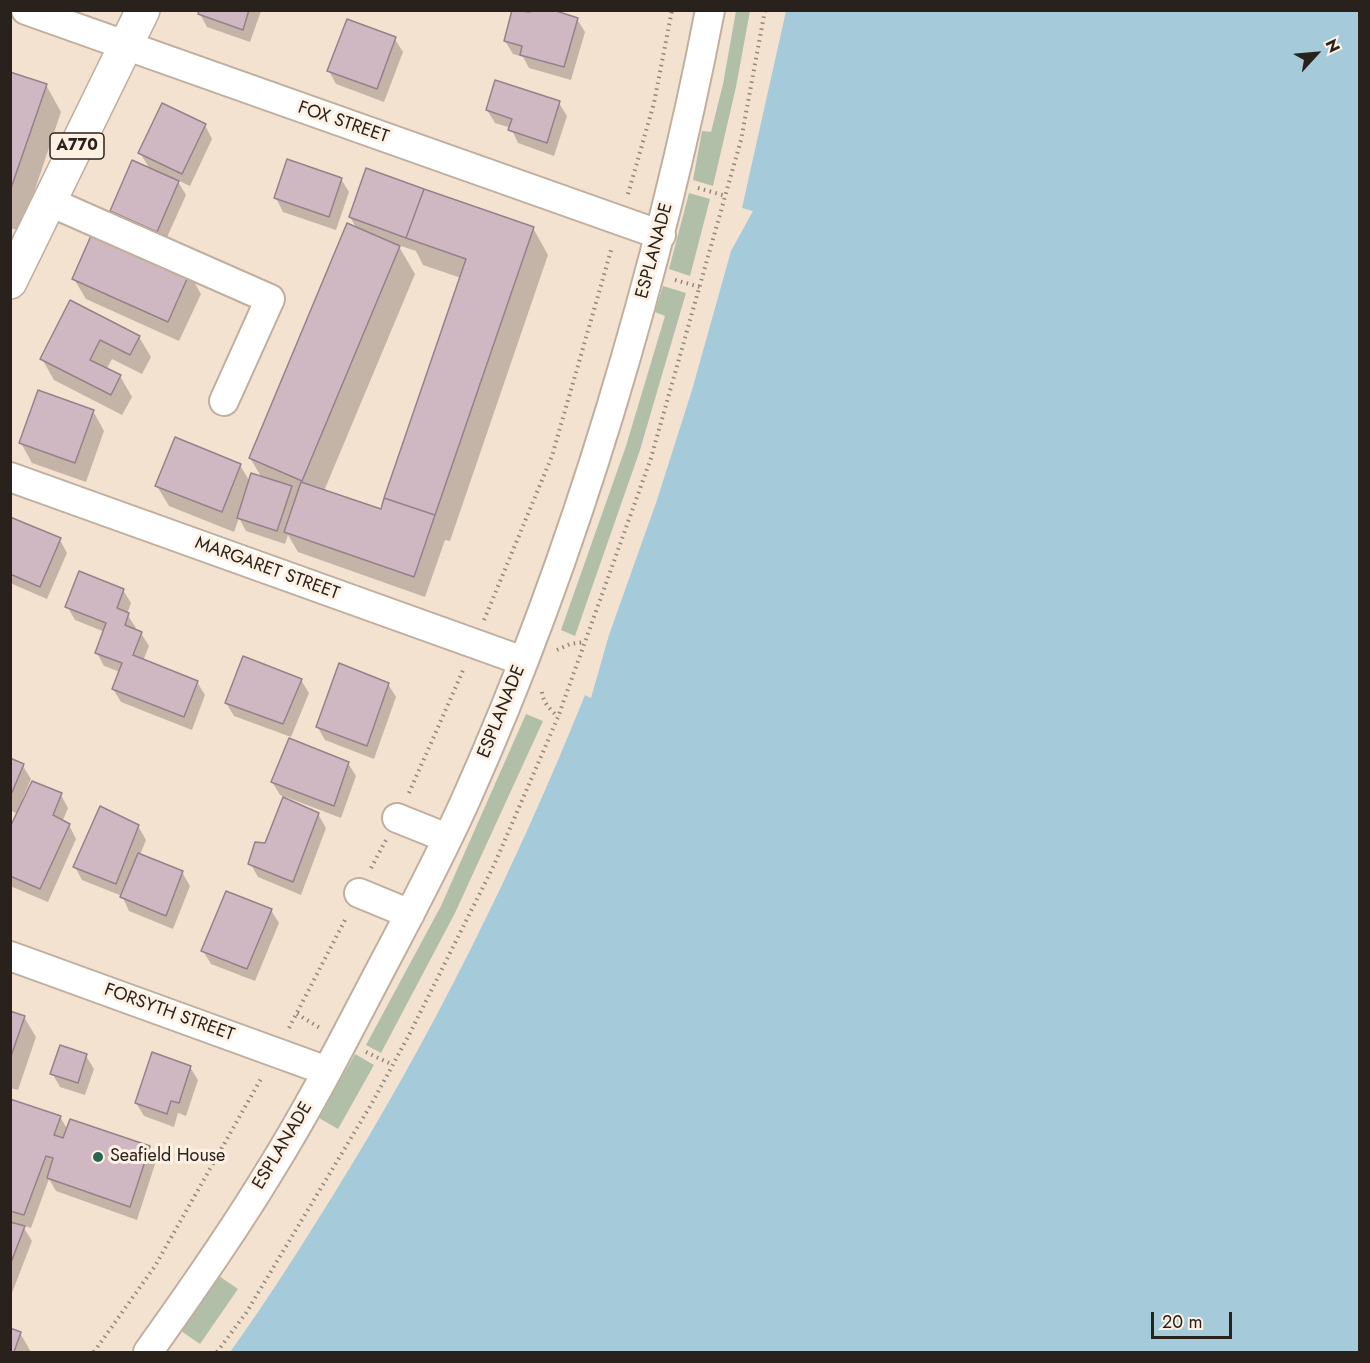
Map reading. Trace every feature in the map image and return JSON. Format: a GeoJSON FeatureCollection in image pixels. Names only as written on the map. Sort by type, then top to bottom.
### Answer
{"type":"FeatureCollection","features":[{"type":"Feature","properties":{"kind":"main road","name":"A770"},"geometry":{"type":"LineString","coordinates":[[10,282],[143,10]]}},
{"type":"Feature","properties":{"kind":"street","name":"FOX STREET"},"geometry":{"type":"LineString","coordinates":[[26,10],[661,235]]}},
{"type":"Feature","properties":{"kind":"street","name":"ESPLANADE"},"geometry":{"type":"LineString","coordinates":[[148,1353],[194,1288],[272,1168],[327,1071],[410,914],[447,838],[524,661],[558,572],[632,339],[661,235],[697,79],[710,10]]}},
{"type":"Feature","properties":{"kind":"street"},"geometry":{"type":"LineString","coordinates":[[50,202],[270,299],[224,401]]}},
{"type":"Feature","properties":{"kind":"street","name":"MARGARET STREET"},"geometry":{"type":"LineString","coordinates":[[10,477],[524,661]]}},
{"type":"Feature","properties":{"kind":"street"},"geometry":{"type":"LineString","coordinates":[[397,818],[447,838]]}},
{"type":"Feature","properties":{"kind":"street"},"geometry":{"type":"LineString","coordinates":[[359,893],[410,914]]}},
{"type":"Feature","properties":{"kind":"street","name":"FORSYTH STREET"},"geometry":{"type":"LineString","coordinates":[[10,956],[327,1071]]}},
{"type":"Feature","properties":{"kind":"path"},"geometry":{"type":"LineString","coordinates":[[94,1353],[155,1266],[276,1052],[397,818],[475,643],[552,456],[654,103],[672,10]]}},
{"type":"Feature","properties":{"kind":"path"},"geometry":{"type":"LineString","coordinates":[[552,655],[560,648],[570,644],[585,642]]}},
{"type":"Feature","properties":{"kind":"path"},"geometry":{"type":"LineString","coordinates":[[542,690],[549,709],[558,717]]}},
{"type":"Feature","properties":{"kind":"green space"},"geometry":{"type":"Polygon","coordinates":[[[736,11],[750,11],[736,87],[713,186],[693,180],[702,131],[711,132],[723,84],[736,11]]]}},
{"type":"Feature","properties":{"kind":"green space"},"geometry":{"type":"Polygon","coordinates":[[[689,193],[710,199],[690,276],[669,269],[689,193]]]}},
{"type":"Feature","properties":{"kind":"green space"},"geometry":{"type":"Polygon","coordinates":[[[663,286],[686,293],[640,450],[575,636],[561,630],[626,446],[665,316],[655,312],[663,286]]]}},
{"type":"Feature","properties":{"kind":"green space"},"geometry":{"type":"Polygon","coordinates":[[[526,714],[543,721],[455,913],[381,1053],[366,1045],[441,906],[526,714]]]}},
{"type":"Feature","properties":{"kind":"green space"},"geometry":{"type":"Polygon","coordinates":[[[355,1054],[374,1065],[338,1129],[319,1118],[355,1054]]]}},
{"type":"Feature","properties":{"kind":"green space"},"geometry":{"type":"Polygon","coordinates":[[[219,1276],[238,1289],[200,1344],[181,1331],[219,1276]]]}},
{"type":"Feature","properties":{"kind":"water"},"geometry":{"type":"Polygon","coordinates":[[[786,11],[1359,11],[1359,1352],[230,1352],[320,1217],[403,1076],[500,888],[585,695],[591,698],[609,635],[657,500],[692,390],[731,251],[753,211],[742,208],[786,11]]]}},
{"type":"Feature","properties":{"kind":"building"},"geometry":{"type":"Polygon","coordinates":[[[199,10],[249,10],[243,30],[198,14],[199,10]]]}},
{"type":"Feature","properties":{"kind":"building"},"geometry":{"type":"Polygon","coordinates":[[[512,10],[530,12],[531,10],[553,10],[578,18],[564,67],[520,55],[522,46],[504,41],[512,10]]]}},
{"type":"Feature","properties":{"kind":"building"},"geometry":{"type":"Polygon","coordinates":[[[347,19],[396,37],[377,89],[327,71],[347,19]]]}},
{"type":"Feature","properties":{"kind":"building"},"geometry":{"type":"Polygon","coordinates":[[[10,72],[47,84],[10,191],[10,72]]]}},
{"type":"Feature","properties":{"kind":"building"},"geometry":{"type":"Polygon","coordinates":[[[495,80],[560,101],[547,143],[508,130],[512,119],[486,110],[495,80]]]}},
{"type":"Feature","properties":{"kind":"building"},"geometry":{"type":"Polygon","coordinates":[[[162,103],[206,124],[182,174],[138,153],[162,103]]]}},
{"type":"Feature","properties":{"kind":"building"},"geometry":{"type":"Polygon","coordinates":[[[287,159],[342,178],[329,217],[274,198],[287,159]]]}},
{"type":"Feature","properties":{"kind":"building"},"geometry":{"type":"Polygon","coordinates":[[[132,160],[179,181],[157,232],[110,211],[132,160]]]}},
{"type":"Feature","properties":{"kind":"building"},"geometry":{"type":"Polygon","coordinates":[[[366,168],[424,189],[406,238],[349,217],[366,168]]]}},
{"type":"Feature","properties":{"kind":"building"},"geometry":{"type":"Polygon","coordinates":[[[424,189],[534,227],[435,515],[384,498],[466,259],[406,238],[424,189]]]}},
{"type":"Feature","properties":{"kind":"building"},"geometry":{"type":"Polygon","coordinates":[[[347,223],[400,246],[302,481],[249,458],[347,223]]]}},
{"type":"Feature","properties":{"kind":"building"},"geometry":{"type":"Polygon","coordinates":[[[94,229],[190,272],[168,322],[72,279],[94,229]]]}},
{"type":"Feature","properties":{"kind":"building"},"geometry":{"type":"Polygon","coordinates":[[[70,300],[140,336],[130,355],[100,340],[90,360],[121,375],[111,395],[40,359],[70,300]]]}},
{"type":"Feature","properties":{"kind":"building"},"geometry":{"type":"Polygon","coordinates":[[[38,390],[94,410],[75,463],[19,443],[38,390]]]}},
{"type":"Feature","properties":{"kind":"building"},"geometry":{"type":"Polygon","coordinates":[[[175,437],[241,464],[222,512],[155,486],[175,437]]]}},
{"type":"Feature","properties":{"kind":"building"},"geometry":{"type":"Polygon","coordinates":[[[251,473],[292,486],[277,531],[237,518],[251,473]]]}},
{"type":"Feature","properties":{"kind":"building"},"geometry":{"type":"Polygon","coordinates":[[[301,482],[381,509],[384,498],[435,515],[414,577],[284,532],[301,482]]]}},
{"type":"Feature","properties":{"kind":"building"},"geometry":{"type":"Polygon","coordinates":[[[10,517],[61,538],[40,587],[10,574],[10,517]]]}},
{"type":"Feature","properties":{"kind":"building"},"geometry":{"type":"Polygon","coordinates":[[[79,571],[124,589],[117,608],[129,613],[125,625],[142,632],[133,655],[198,681],[184,717],[112,689],[122,663],[95,653],[106,623],[65,607],[79,571]]]}},
{"type":"Feature","properties":{"kind":"building"},"geometry":{"type":"Polygon","coordinates":[[[243,656],[302,679],[283,724],[225,703],[243,656]]]}},
{"type":"Feature","properties":{"kind":"building"},"geometry":{"type":"Polygon","coordinates":[[[339,663],[389,683],[367,746],[316,727],[339,663]]]}},
{"type":"Feature","properties":{"kind":"building"},"geometry":{"type":"Polygon","coordinates":[[[289,738],[349,762],[334,806],[271,782],[289,738]]]}},
{"type":"Feature","properties":{"kind":"building"},"geometry":{"type":"Polygon","coordinates":[[[10,758],[24,764],[10,797],[10,758]]]}},
{"type":"Feature","properties":{"kind":"building"},"geometry":{"type":"Polygon","coordinates":[[[32,781],[62,793],[53,815],[70,824],[40,889],[10,876],[10,827],[32,781]]]}},
{"type":"Feature","properties":{"kind":"building"},"geometry":{"type":"Polygon","coordinates":[[[283,797],[319,813],[293,882],[248,864],[255,842],[265,843],[283,797]]]}},
{"type":"Feature","properties":{"kind":"building"},"geometry":{"type":"Polygon","coordinates":[[[100,806],[139,825],[116,884],[73,867],[100,806]]]}},
{"type":"Feature","properties":{"kind":"building"},"geometry":{"type":"Polygon","coordinates":[[[138,853],[183,871],[166,916],[120,897],[138,853]]]}},
{"type":"Feature","properties":{"kind":"building"},"geometry":{"type":"Polygon","coordinates":[[[226,891],[272,909],[247,969],[201,951],[226,891]]]}},
{"type":"Feature","properties":{"kind":"building"},"geometry":{"type":"Polygon","coordinates":[[[10,1011],[25,1016],[10,1059],[10,1011]]]}},
{"type":"Feature","properties":{"kind":"building"},"geometry":{"type":"Polygon","coordinates":[[[60,1045],[87,1054],[78,1083],[50,1074],[60,1045]]]}},
{"type":"Feature","properties":{"kind":"building"},"geometry":{"type":"Polygon","coordinates":[[[152,1052],[191,1066],[179,1103],[171,1101],[167,1114],[135,1103],[152,1052]]]}},
{"type":"Feature","properties":{"kind":"building","name":"Seafield House"},"geometry":{"type":"Polygon","coordinates":[[[10,1099],[61,1116],[54,1135],[63,1138],[70,1119],[150,1146],[130,1207],[47,1178],[53,1158],[46,1156],[24,1215],[10,1211],[10,1099]]]}},
{"type":"Feature","properties":{"kind":"building"},"geometry":{"type":"Polygon","coordinates":[[[10,1222],[25,1226],[10,1265],[10,1222]]]}},
{"type":"Feature","properties":{"kind":"building"},"geometry":{"type":"Polygon","coordinates":[[[10,1328],[21,1332],[14,1352],[10,1352],[10,1328]]]}},
{"type":"Feature","properties":{"kind":"place","name":"Seafield House"},"geometry":{"type":"Point","coordinates":[98,1157]}}]}
